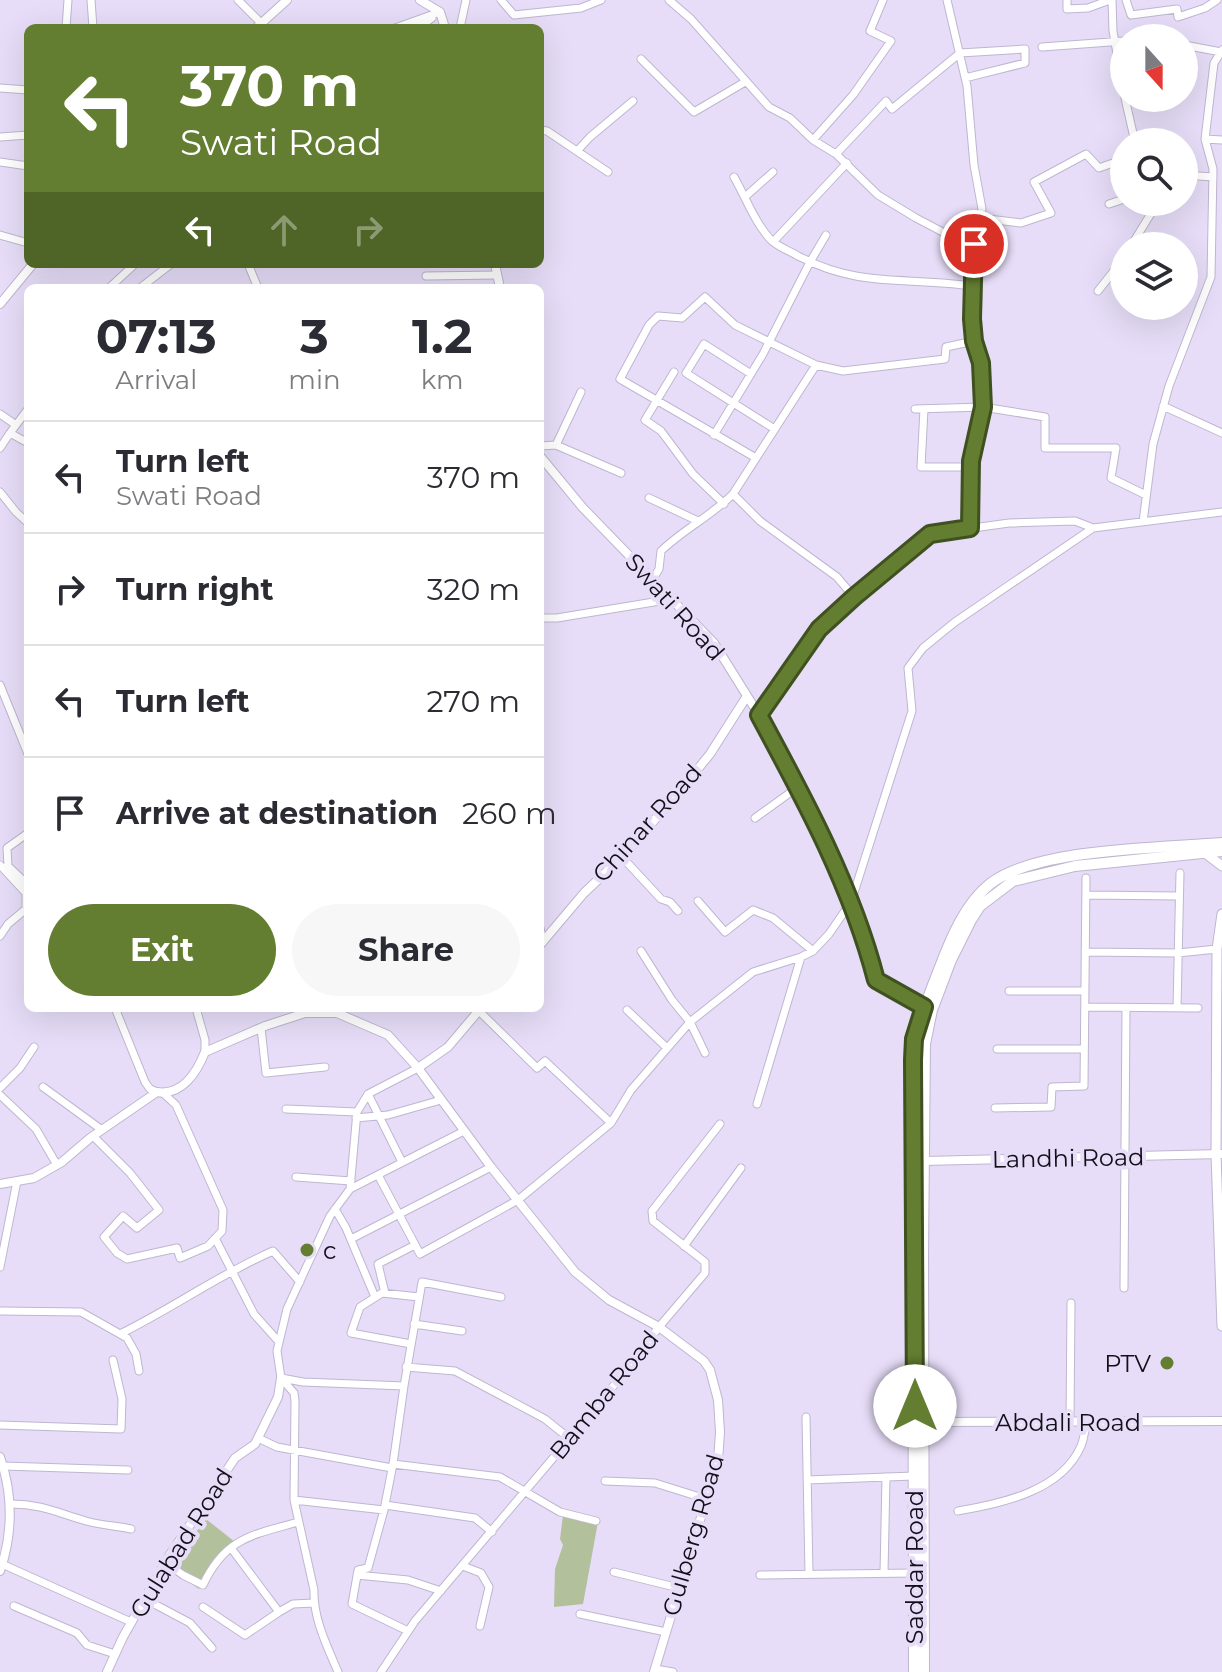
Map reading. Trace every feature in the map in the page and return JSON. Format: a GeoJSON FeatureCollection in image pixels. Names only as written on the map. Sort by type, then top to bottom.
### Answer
{"type":"FeatureCollection","features":[{"type":"Feature","properties":{"kind":"main road"},"geometry":{"type":"LineString","coordinates":[[1204,849],[1222,835]]}},
{"type":"Feature","properties":{"kind":"main road"},"geometry":{"type":"LineString","coordinates":[[1204,849],[1222,843]]}},
{"type":"Feature","properties":{"kind":"main road"},"geometry":{"type":"LineString","coordinates":[[1204,849],[1222,851]]}},
{"type":"Feature","properties":{"kind":"main road"},"geometry":{"type":"LineString","coordinates":[[1204,849],[1222,866]]}},
{"type":"Feature","properties":{"kind":"main road","name":"Saddar Road"},"geometry":{"type":"LineString","coordinates":[[914,1672],[918,1573],[919,1161],[928,1008],[980,906],[1013,881],[1075,866],[1204,849]]}},
{"type":"Feature","properties":{"kind":"main road"},"geometry":{"type":"LineString","coordinates":[[1222,914],[1217,949],[1222,1326]]}},
{"type":"Feature","properties":{"kind":"main road","name":"Saddar Road"},"geometry":{"type":"LineString","coordinates":[[919,1423],[914,1476],[924,1672]]}},
{"type":"Feature","properties":{"kind":"street"},"geometry":{"type":"LineString","coordinates":[[66,24],[68,0]]}},
{"type":"Feature","properties":{"kind":"street"},"geometry":{"type":"LineString","coordinates":[[91,0],[93,24]]}},
{"type":"Feature","properties":{"kind":"street"},"geometry":{"type":"LineString","coordinates":[[238,0],[257,24]]}},
{"type":"Feature","properties":{"kind":"street"},"geometry":{"type":"LineString","coordinates":[[261,24],[287,0]]}},
{"type":"Feature","properties":{"kind":"street"},"geometry":{"type":"LineString","coordinates":[[420,0],[440,12],[444,24]]}},
{"type":"Feature","properties":{"kind":"street"},"geometry":{"type":"LineString","coordinates":[[461,24],[466,0]]}},
{"type":"Feature","properties":{"kind":"street"},"geometry":{"type":"LineString","coordinates":[[501,0],[514,15],[601,0]]}},
{"type":"Feature","properties":{"kind":"street"},"geometry":{"type":"LineString","coordinates":[[669,0],[691,19],[769,107],[790,118],[813,140],[836,154],[878,195],[954,238],[974,244]]}},
{"type":"Feature","properties":{"kind":"street"},"geometry":{"type":"LineString","coordinates":[[813,140],[853,95],[891,41],[870,31],[883,0]]}},
{"type":"Feature","properties":{"kind":"street"},"geometry":{"type":"LineString","coordinates":[[947,0],[965,78],[982,209],[974,244],[971,286],[974,341],[981,363],[983,407],[971,467],[970,528]]}},
{"type":"Feature","properties":{"kind":"street"},"geometry":{"type":"LineString","coordinates":[[1067,0],[1067,9],[1088,8],[1111,0],[1113,24]]}},
{"type":"Feature","properties":{"kind":"street"},"geometry":{"type":"LineString","coordinates":[[1126,0],[1131,15],[1177,9],[1178,17],[1205,8],[1217,0]]}},
{"type":"Feature","properties":{"kind":"street"},"geometry":{"type":"LineString","coordinates":[[406,24],[440,12]]}},
{"type":"Feature","properties":{"kind":"street"},"geometry":{"type":"LineString","coordinates":[[424,24],[440,12]]}},
{"type":"Feature","properties":{"kind":"street"},"geometry":{"type":"LineString","coordinates":[[1042,47],[1110,42]]}},
{"type":"Feature","properties":{"kind":"street"},"geometry":{"type":"LineString","coordinates":[[1143,522],[1153,444],[1163,406],[1211,277],[1213,177],[1205,139],[1210,96],[1222,51],[1198,47]]}},
{"type":"Feature","properties":{"kind":"street"},"geometry":{"type":"LineString","coordinates":[[836,154],[886,101],[892,109],[960,53],[1025,49],[1025,63],[965,78]]}},
{"type":"Feature","properties":{"kind":"street"},"geometry":{"type":"LineString","coordinates":[[641,59],[694,112],[745,82]]}},
{"type":"Feature","properties":{"kind":"street"},"geometry":{"type":"LineString","coordinates":[[0,88],[24,90]]}},
{"type":"Feature","properties":{"kind":"street"},"geometry":{"type":"LineString","coordinates":[[1210,96],[1222,98]]}},
{"type":"Feature","properties":{"kind":"street"},"geometry":{"type":"LineString","coordinates":[[578,150],[633,101]]}},
{"type":"Feature","properties":{"kind":"street"},"geometry":{"type":"LineString","coordinates":[[544,131],[608,172]]}},
{"type":"Feature","properties":{"kind":"street"},"geometry":{"type":"LineString","coordinates":[[0,137],[24,135]]}},
{"type":"Feature","properties":{"kind":"street"},"geometry":{"type":"LineString","coordinates":[[1205,139],[1222,140]]}},
{"type":"Feature","properties":{"kind":"street"},"geometry":{"type":"LineString","coordinates":[[980,218],[1021,223],[1051,213],[1034,182],[1086,154],[1099,168],[1110,164]]}},
{"type":"Feature","properties":{"kind":"street"},"geometry":{"type":"LineString","coordinates":[[0,162],[24,165]]}},
{"type":"Feature","properties":{"kind":"street"},"geometry":{"type":"LineString","coordinates":[[773,242],[847,163]]}},
{"type":"Feature","properties":{"kind":"street"},"geometry":{"type":"LineString","coordinates":[[745,197],[773,172]]}},
{"type":"Feature","properties":{"kind":"street"},"geometry":{"type":"LineString","coordinates":[[1198,176],[1213,177]]}},
{"type":"Feature","properties":{"kind":"street"},"geometry":{"type":"LineString","coordinates":[[734,177],[773,242],[810,262],[838,274],[859,278],[888,282],[940,281],[971,286]]}},
{"type":"Feature","properties":{"kind":"street"},"geometry":{"type":"LineString","coordinates":[[1213,192],[1222,197]]}},
{"type":"Feature","properties":{"kind":"street"},"geometry":{"type":"LineString","coordinates":[[0,235],[24,242]]}},
{"type":"Feature","properties":{"kind":"street"},"geometry":{"type":"LineString","coordinates":[[714,435],[751,374],[826,235]]}},
{"type":"Feature","properties":{"kind":"street"},"geometry":{"type":"LineString","coordinates":[[0,304],[4,293],[29,268]]}},
{"type":"Feature","properties":{"kind":"street"},"geometry":{"type":"LineString","coordinates":[[113,284],[131,268]]}},
{"type":"Feature","properties":{"kind":"street"},"geometry":{"type":"LineString","coordinates":[[145,284],[166,268]]}},
{"type":"Feature","properties":{"kind":"street"},"geometry":{"type":"LineString","coordinates":[[496,268],[499,284]]}},
{"type":"Feature","properties":{"kind":"street"},"geometry":{"type":"LineString","coordinates":[[426,276],[497,275]]}},
{"type":"Feature","properties":{"kind":"street"},"geometry":{"type":"LineString","coordinates":[[1098,291],[1110,276]]}},
{"type":"Feature","properties":{"kind":"street"},"geometry":{"type":"LineString","coordinates":[[756,458],[620,379],[649,325],[658,316],[682,318],[705,297],[735,325],[767,343],[816,365],[843,371],[945,359],[946,347],[974,341]]}},
{"type":"Feature","properties":{"kind":"street"},"geometry":{"type":"LineString","coordinates":[[751,374],[704,344],[686,373],[773,428]]}},
{"type":"Feature","properties":{"kind":"street"},"geometry":{"type":"LineString","coordinates":[[653,579],[659,569],[661,551],[733,494],[816,365]]}},
{"type":"Feature","properties":{"kind":"street"},"geometry":{"type":"LineString","coordinates":[[674,372],[645,420],[661,431],[693,474],[724,504]]}},
{"type":"Feature","properties":{"kind":"street"},"geometry":{"type":"LineString","coordinates":[[556,445],[581,392]]}},
{"type":"Feature","properties":{"kind":"street"},"geometry":{"type":"LineString","coordinates":[[1163,406],[1222,433]]}},
{"type":"Feature","properties":{"kind":"street"},"geometry":{"type":"LineString","coordinates":[[971,467],[921,467],[920,409],[983,407],[1045,417],[1045,448],[1116,448],[1111,478],[1146,495]]}},
{"type":"Feature","properties":{"kind":"street"},"geometry":{"type":"LineString","coordinates":[[0,414],[16,425]]}},
{"type":"Feature","properties":{"kind":"street"},"geometry":{"type":"LineString","coordinates":[[0,448],[24,414]]}},
{"type":"Feature","properties":{"kind":"street"},"geometry":{"type":"LineString","coordinates":[[10,433],[24,441]]}},
{"type":"Feature","properties":{"kind":"street"},"geometry":{"type":"LineString","coordinates":[[544,446],[556,445],[621,473]]}},
{"type":"Feature","properties":{"kind":"street","name":"Swati Road"},"geometry":{"type":"LineString","coordinates":[[544,461],[583,508],[714,643],[759,715],[798,787],[863,928],[876,980],[928,1008]]}},
{"type":"Feature","properties":{"kind":"street"},"geometry":{"type":"LineString","coordinates":[[0,492],[24,519]]}},
{"type":"Feature","properties":{"kind":"street"},"geometry":{"type":"LineString","coordinates":[[733,494],[760,521],[837,577],[854,597]]}},
{"type":"Feature","properties":{"kind":"street"},"geometry":{"type":"LineString","coordinates":[[649,498],[698,521]]}},
{"type":"Feature","properties":{"kind":"street"},"geometry":{"type":"LineString","coordinates":[[378,1175],[420,1254],[518,1200],[611,1123],[631,1090],[690,1022],[753,972],[813,951],[829,934],[851,902],[912,711],[908,668],[923,648],[955,622],[1093,528],[1222,512]]}},
{"type":"Feature","properties":{"kind":"street"},"geometry":{"type":"LineString","coordinates":[[759,715],[819,629],[930,534],[1009,523],[1075,521],[1093,528]]}},
{"type":"Feature","properties":{"kind":"street"},"geometry":{"type":"LineString","coordinates":[[544,618],[672,599]]}},
{"type":"Feature","properties":{"kind":"street"},"geometry":{"type":"LineString","coordinates":[[0,685],[24,744]]}},
{"type":"Feature","properties":{"kind":"street","name":"Chinar Road"},"geometry":{"type":"LineString","coordinates":[[544,941],[584,893],[622,857],[710,754],[747,696]]}},
{"type":"Feature","properties":{"kind":"street"},"geometry":{"type":"LineString","coordinates":[[755,818],[798,787]]}},
{"type":"Feature","properties":{"kind":"street"},"geometry":{"type":"LineString","coordinates":[[24,836],[7,848],[8,866],[24,885]]}},
{"type":"Feature","properties":{"kind":"street"},"geometry":{"type":"LineString","coordinates":[[622,857],[661,899],[670,902],[678,911]]}},
{"type":"Feature","properties":{"kind":"street"},"geometry":{"type":"LineString","coordinates":[[0,865],[24,886]]}},
{"type":"Feature","properties":{"kind":"street"},"geometry":{"type":"LineString","coordinates":[[1177,1008],[1180,873]]}},
{"type":"Feature","properties":{"kind":"street"},"geometry":{"type":"LineString","coordinates":[[995,1108],[1051,1107],[1052,1087],[1084,1086],[1086,878]]}},
{"type":"Feature","properties":{"kind":"street"},"geometry":{"type":"LineString","coordinates":[[1086,895],[1179,896]]}},
{"type":"Feature","properties":{"kind":"street"},"geometry":{"type":"LineString","coordinates":[[698,901],[725,932],[753,910],[773,918],[813,951]]}},
{"type":"Feature","properties":{"kind":"street"},"geometry":{"type":"LineString","coordinates":[[0,936],[8,924],[24,911]]}},
{"type":"Feature","properties":{"kind":"street"},"geometry":{"type":"LineString","coordinates":[[1085,952],[1178,953],[1217,949]]}},
{"type":"Feature","properties":{"kind":"street"},"geometry":{"type":"LineString","coordinates":[[641,951],[690,1022],[705,1053]]}},
{"type":"Feature","properties":{"kind":"street"},"geometry":{"type":"LineString","coordinates":[[757,1104],[801,957]]}},
{"type":"Feature","properties":{"kind":"street"},"geometry":{"type":"LineString","coordinates":[[1009,991],[1085,991]]}},
{"type":"Feature","properties":{"kind":"street"},"geometry":{"type":"LineString","coordinates":[[1085,1007],[1198,1008]]}},
{"type":"Feature","properties":{"kind":"street"},"geometry":{"type":"LineString","coordinates":[[1124,1288],[1126,1008]]}},
{"type":"Feature","properties":{"kind":"street"},"geometry":{"type":"LineString","coordinates":[[627,1010],[667,1048]]}},
{"type":"Feature","properties":{"kind":"street"},"geometry":{"type":"LineString","coordinates":[[93,1136],[130,1173],[159,1210],[137,1228],[123,1216],[104,1237],[117,1253],[127,1259],[177,1248],[180,1258],[208,1246],[222,1231],[223,1210],[176,1105],[150,1089],[145,1082],[117,1012]]}},
{"type":"Feature","properties":{"kind":"street"},"geometry":{"type":"LineString","coordinates":[[0,1184],[34,1178],[57,1165],[102,1130],[160,1093],[179,1087],[197,1073],[205,1052],[197,1012]]}},
{"type":"Feature","properties":{"kind":"street"},"geometry":{"type":"LineString","coordinates":[[205,1052],[261,1028],[316,1012]]}},
{"type":"Feature","properties":{"kind":"street","name":"Gulberg Road"},"geometry":{"type":"LineString","coordinates":[[342,1012],[388,1035],[418,1068],[491,1167],[575,1272],[609,1300],[659,1327],[704,1361],[714,1380],[720,1432],[718,1461],[655,1670]]}},
{"type":"Feature","properties":{"kind":"street"},"geometry":{"type":"LineString","coordinates":[[338,1672],[322,1635],[298,1522],[294,1500],[294,1393],[281,1378],[277,1351],[287,1309],[335,1209],[350,1185],[356,1115],[368,1094],[418,1068],[448,1047],[477,1012]]}},
{"type":"Feature","properties":{"kind":"street"},"geometry":{"type":"LineString","coordinates":[[483,1012],[537,1068],[545,1061],[611,1123]]}},
{"type":"Feature","properties":{"kind":"street"},"geometry":{"type":"LineString","coordinates":[[261,1028],[266,1073],[325,1067]]}},
{"type":"Feature","properties":{"kind":"street"},"geometry":{"type":"LineString","coordinates":[[0,1088],[20,1068],[34,1047]]}},
{"type":"Feature","properties":{"kind":"street"},"geometry":{"type":"LineString","coordinates":[[997,1049],[1084,1049]]}},
{"type":"Feature","properties":{"kind":"street"},"geometry":{"type":"LineString","coordinates":[[43,1087],[102,1130]]}},
{"type":"Feature","properties":{"kind":"street"},"geometry":{"type":"LineString","coordinates":[[368,1094],[402,1162]]}},
{"type":"Feature","properties":{"kind":"street"},"geometry":{"type":"LineString","coordinates":[[0,1095],[36,1129],[57,1165]]}},
{"type":"Feature","properties":{"kind":"street"},"geometry":{"type":"LineString","coordinates":[[286,1109],[378,1116],[441,1100]]}},
{"type":"Feature","properties":{"kind":"street","name":"Bamba Road"},"geometry":{"type":"LineString","coordinates":[[381,1672],[408,1631],[705,1273],[705,1262],[653,1221],[652,1211],[720,1124]]}},
{"type":"Feature","properties":{"kind":"street"},"geometry":{"type":"LineString","coordinates":[[296,1177],[350,1185],[378,1175],[464,1131]]}},
{"type":"Feature","properties":{"kind":"street","name":"Landhi Road"},"geometry":{"type":"LineString","coordinates":[[919,1161],[1219,1154]]}},
{"type":"Feature","properties":{"kind":"street"},"geometry":{"type":"LineString","coordinates":[[351,1239],[491,1167]]}},
{"type":"Feature","properties":{"kind":"street"},"geometry":{"type":"LineString","coordinates":[[684,1246],[741,1168]]}},
{"type":"Feature","properties":{"kind":"street"},"geometry":{"type":"LineString","coordinates":[[0,1267],[17,1181]]}},
{"type":"Feature","properties":{"kind":"street"},"geometry":{"type":"LineString","coordinates":[[335,1209],[375,1297]]}},
{"type":"Feature","properties":{"kind":"street"},"geometry":{"type":"LineString","coordinates":[[215,1238],[254,1314],[279,1342]]}},
{"type":"Feature","properties":{"kind":"street"},"geometry":{"type":"LineString","coordinates":[[385,1293],[378,1264],[415,1245]]}},
{"type":"Feature","properties":{"kind":"street"},"geometry":{"type":"LineString","coordinates":[[120,1334],[187,1299],[231,1269],[273,1251],[300,1282]]}},
{"type":"Feature","properties":{"kind":"street"},"geometry":{"type":"LineString","coordinates":[[408,1631],[352,1604],[358,1570],[368,1568],[385,1507],[422,1282],[501,1297]]}},
{"type":"Feature","properties":{"kind":"street"},"geometry":{"type":"LineString","coordinates":[[411,1344],[351,1333],[360,1307],[375,1297],[385,1293],[419,1297]]}},
{"type":"Feature","properties":{"kind":"street"},"geometry":{"type":"LineString","coordinates":[[1070,1422],[1071,1303]]}},
{"type":"Feature","properties":{"kind":"street"},"geometry":{"type":"LineString","coordinates":[[0,1311],[81,1312],[127,1338],[136,1354],[139,1371]]}},
{"type":"Feature","properties":{"kind":"street"},"geometry":{"type":"LineString","coordinates":[[414,1324],[462,1331]]}},
{"type":"Feature","properties":{"kind":"street"},"geometry":{"type":"LineString","coordinates":[[0,1425],[121,1429],[122,1399],[113,1360]]}},
{"type":"Feature","properties":{"kind":"street"},"geometry":{"type":"LineString","coordinates":[[406,1367],[455,1371],[545,1419],[570,1439]]}},
{"type":"Feature","properties":{"kind":"street"},"geometry":{"type":"LineString","coordinates":[[281,1378],[303,1382],[404,1386]]}},
{"type":"Feature","properties":{"kind":"street","name":"Gulabad Road"},"geometry":{"type":"LineString","coordinates":[[107,1672],[143,1598],[165,1562],[235,1458],[255,1444],[278,1397],[281,1378]]}},
{"type":"Feature","properties":{"kind":"street"},"geometry":{"type":"LineString","coordinates":[[806,1417],[809,1574]]}},
{"type":"Feature","properties":{"kind":"street","name":"Abdali Road"},"geometry":{"type":"LineString","coordinates":[[919,1423],[1222,1421]]}},
{"type":"Feature","properties":{"kind":"street"},"geometry":{"type":"LineString","coordinates":[[958,1511],[990,1506],[1043,1487],[1071,1462],[1082,1445],[1086,1422]]}},
{"type":"Feature","properties":{"kind":"street"},"geometry":{"type":"LineString","coordinates":[[258,1438],[277,1447],[392,1466],[500,1477],[560,1512],[596,1521]]}},
{"type":"Feature","properties":{"kind":"street"},"geometry":{"type":"LineString","coordinates":[[128,1470],[2,1467],[11,1504],[1,1568],[131,1622]]}},
{"type":"Feature","properties":{"kind":"street"},"geometry":{"type":"LineString","coordinates":[[807,1480],[914,1476]]}},
{"type":"Feature","properties":{"kind":"street"},"geometry":{"type":"LineString","coordinates":[[884,1573],[886,1477]]}},
{"type":"Feature","properties":{"kind":"street"},"geometry":{"type":"LineString","coordinates":[[605,1481],[655,1483],[706,1499]]}},
{"type":"Feature","properties":{"kind":"street"},"geometry":{"type":"LineString","coordinates":[[294,1500],[475,1518],[492,1532]]}},
{"type":"Feature","properties":{"kind":"street"},"geometry":{"type":"LineString","coordinates":[[11,1504],[53,1508],[86,1521],[131,1529]]}},
{"type":"Feature","properties":{"kind":"street"},"geometry":{"type":"LineString","coordinates":[[165,1562],[203,1585],[213,1564],[245,1536],[298,1522]]}},
{"type":"Feature","properties":{"kind":"street"},"geometry":{"type":"LineString","coordinates":[[231,1548],[279,1612]]}},
{"type":"Feature","properties":{"kind":"street"},"geometry":{"type":"LineString","coordinates":[[463,1566],[481,1573],[489,1587],[480,1626]]}},
{"type":"Feature","properties":{"kind":"street"},"geometry":{"type":"LineString","coordinates":[[614,1572],[679,1588]]}},
{"type":"Feature","properties":{"kind":"street"},"geometry":{"type":"LineString","coordinates":[[760,1575],[918,1573]]}},
{"type":"Feature","properties":{"kind":"street"},"geometry":{"type":"LineString","coordinates":[[357,1575],[408,1580],[441,1591]]}},
{"type":"Feature","properties":{"kind":"street"},"geometry":{"type":"LineString","coordinates":[[143,1598],[190,1623],[212,1648]]}},
{"type":"Feature","properties":{"kind":"street"},"geometry":{"type":"LineString","coordinates":[[203,1607],[245,1635],[293,1604],[314,1603]]}},
{"type":"Feature","properties":{"kind":"street"},"geometry":{"type":"LineString","coordinates":[[14,1606],[77,1633],[87,1645],[115,1654]]}},
{"type":"Feature","properties":{"kind":"street"},"geometry":{"type":"LineString","coordinates":[[580,1614],[666,1632]]}},
{"type":"Feature","properties":{"kind":"street"},"geometry":{"type":"LineString","coordinates":[[655,1670],[672,1672]]}},
{"type":"Feature","properties":{"kind":"green space"},"geometry":{"type":"Polygon","coordinates":[[[563,1515],[598,1522],[583,1604],[554,1607],[555,1569],[563,1545],[560,1539],[563,1515]]]}},
{"type":"Feature","properties":{"kind":"green space"},"geometry":{"type":"Polygon","coordinates":[[[206,1519],[235,1542],[199,1589],[169,1568],[206,1519]]]}},
{"type":"Feature","properties":{"kind":"place","name":"c"},"geometry":{"type":"Point","coordinates":[307,1250]}},
{"type":"Feature","properties":{"kind":"place","name":"PTV"},"geometry":{"type":"Point","coordinates":[1167,1363]}},
{"type":"Feature","properties":{"kind":"route"},"geometry":{"type":"LineString","coordinates":[[915,1406],[913,1060],[914,1039],[924,1007],[876,980],[863,928],[798,787],[759,715],[819,629],[854,597],[930,534],[970,528],[971,461],[983,407],[981,363],[974,341],[972,319],[974,244]]}}]}
